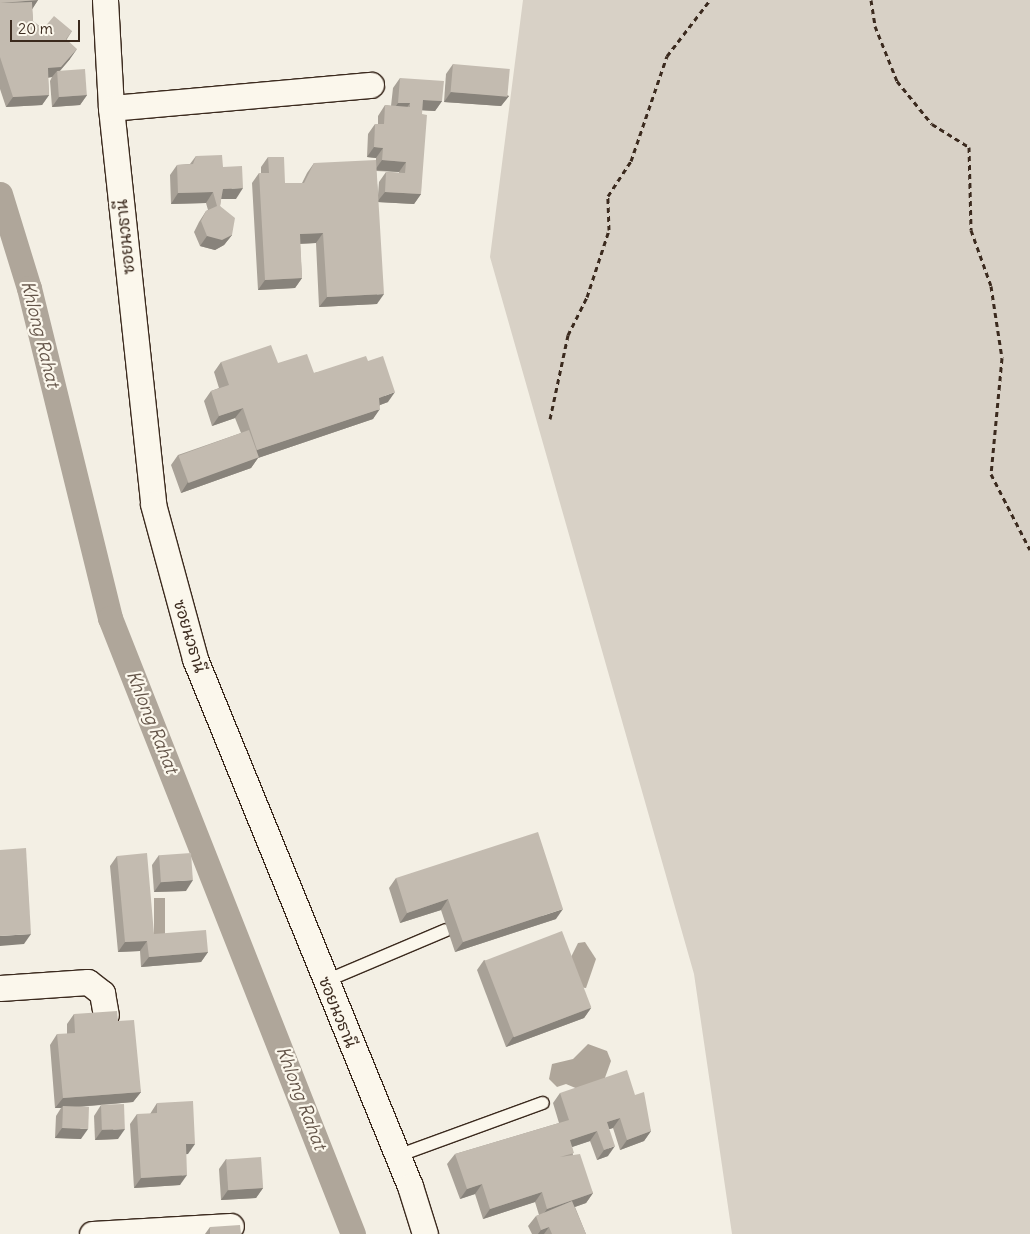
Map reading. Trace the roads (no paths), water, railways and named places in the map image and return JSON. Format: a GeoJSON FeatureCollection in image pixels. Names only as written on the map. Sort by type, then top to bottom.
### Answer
{"type":"FeatureCollection","features":[{"type":"Feature","properties":{"kind":"street","name":"ซอยนวธานี"},"geometry":{"type":"LineString","coordinates":[[104,0],[111,108],[153,504],[195,659],[397,1156],[425,1234]]}},
{"type":"Feature","properties":{"kind":"street"},"geometry":{"type":"LineString","coordinates":[[111,108],[371,85]]}},
{"type":"Feature","properties":{"kind":"street"},"geometry":{"type":"LineString","coordinates":[[0,988],[88,982],[102,993],[106,1015]]}},
{"type":"Feature","properties":{"kind":"street"},"geometry":{"type":"LineString","coordinates":[[92,1234],[231,1226]]}},
{"type":"Feature","properties":{"kind":"lane"},"geometry":{"type":"LineString","coordinates":[[326,981],[446,930]]}},
{"type":"Feature","properties":{"kind":"lane"},"geometry":{"type":"LineString","coordinates":[[397,1156],[543,1103]]}},
{"type":"Feature","properties":{"kind":"waterway","name":"Khlong Rahat"},"geometry":{"type":"LineString","coordinates":[[0,194],[29,288],[110,618],[353,1234]]}}]}
